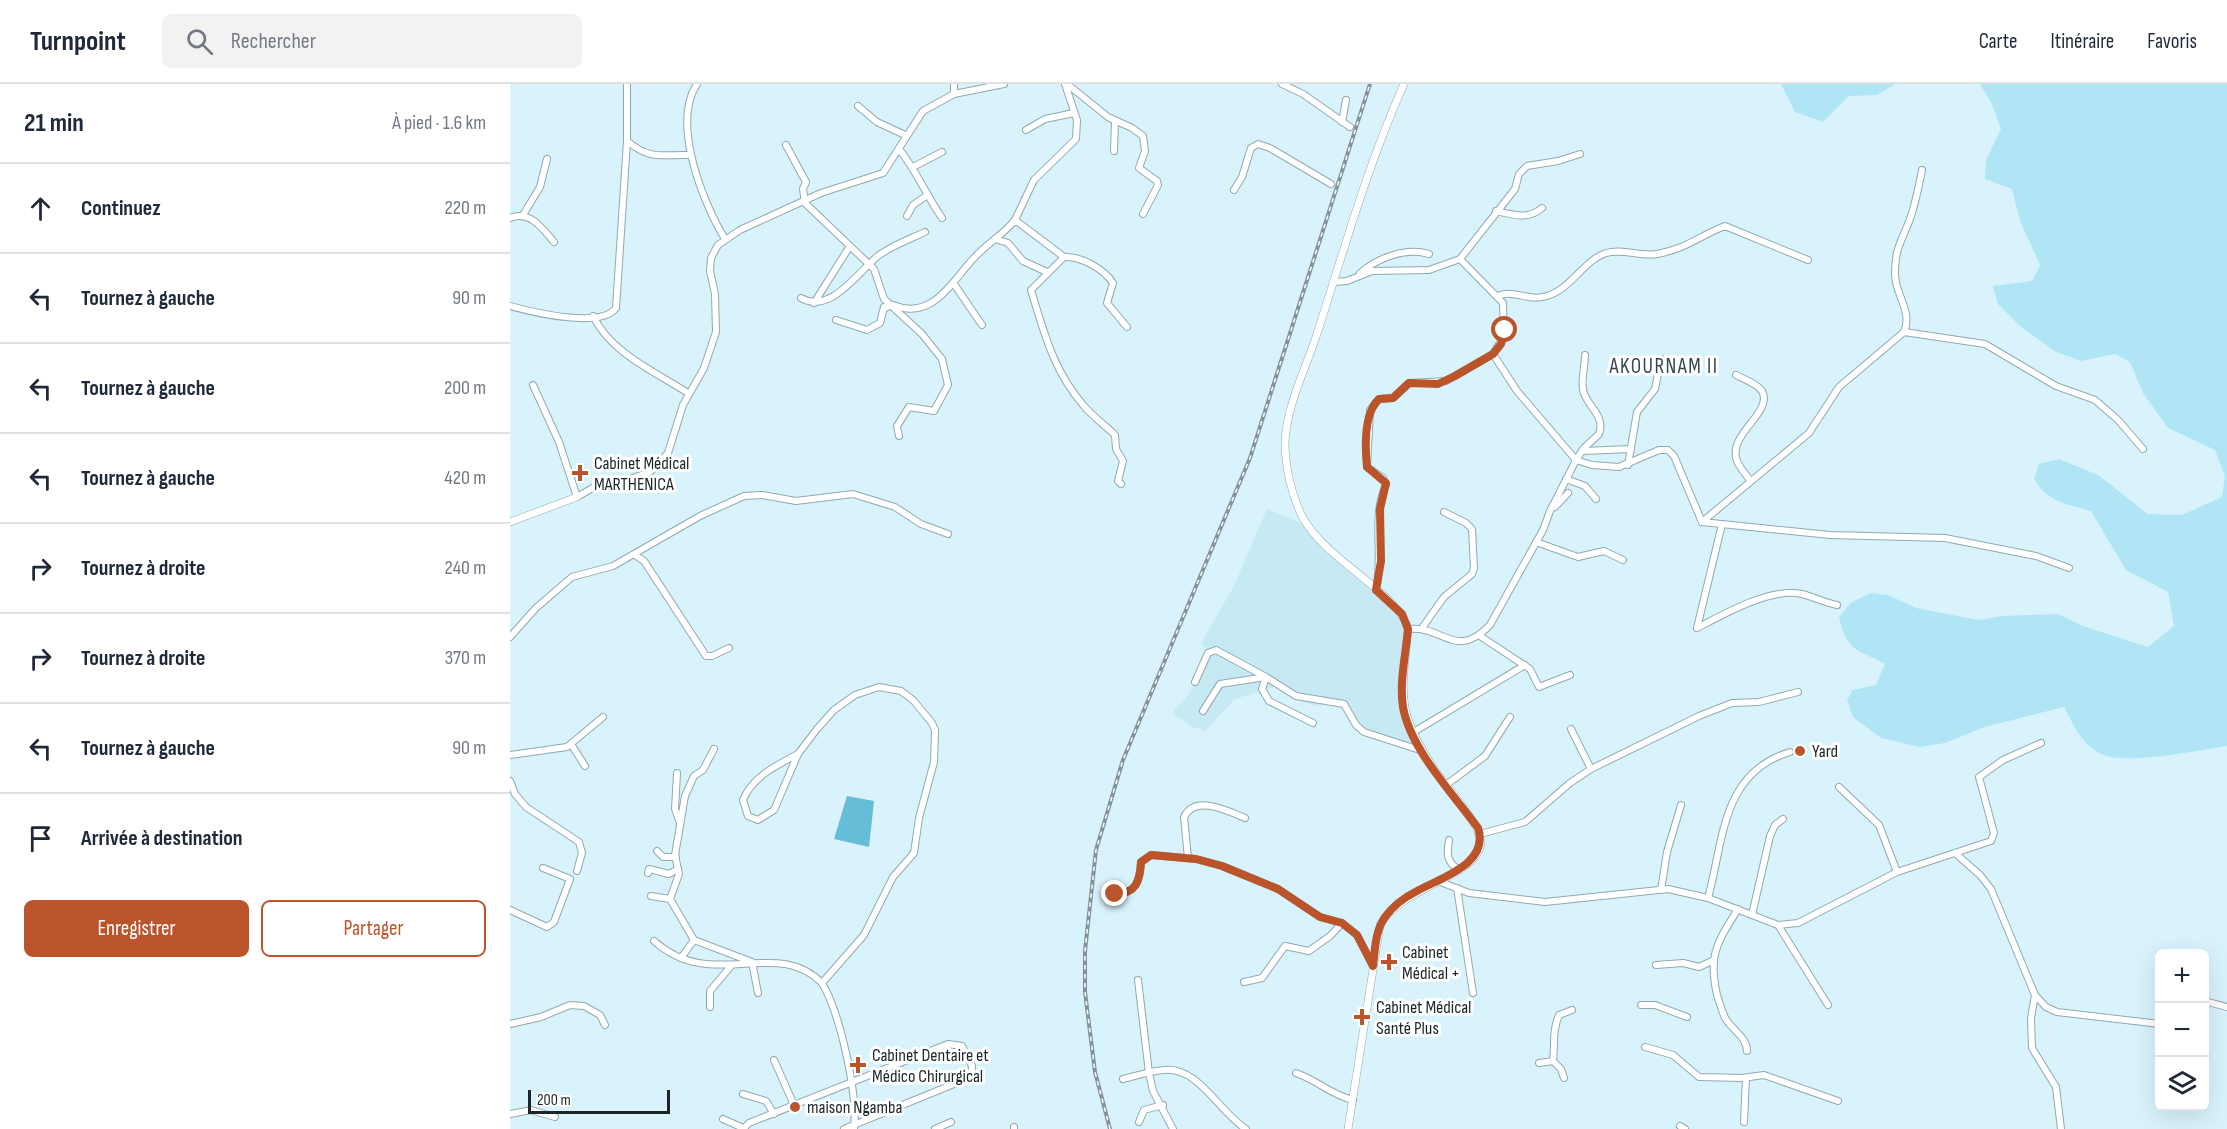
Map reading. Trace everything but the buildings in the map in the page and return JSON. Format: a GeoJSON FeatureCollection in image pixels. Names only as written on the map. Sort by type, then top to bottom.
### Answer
{"type":"FeatureCollection","features":[{"type":"Feature","properties":{"kind":"street"},"geometry":{"type":"LineString","coordinates":[[510,306],[553,316],[593,316],[610,314],[617,304],[619,234],[627,141],[627,84]]}},
{"type":"Feature","properties":{"kind":"street"},"geometry":{"type":"LineString","coordinates":[[697,84],[690,97],[690,155],[712,218],[725,239]]}},
{"type":"Feature","properties":{"kind":"street"},"geometry":{"type":"LineString","coordinates":[[954,84],[954,94]]}},
{"type":"Feature","properties":{"kind":"street"},"geometry":{"type":"LineString","coordinates":[[858,106],[877,122],[908,136],[917,118],[928,106],[954,94],[1004,84]]}},
{"type":"Feature","properties":{"kind":"street"},"geometry":{"type":"LineString","coordinates":[[887,307],[917,308],[938,300],[954,284],[973,258],[1015,220],[1034,180],[1076,139],[1078,130],[1066,84]]}},
{"type":"Feature","properties":{"kind":"street"},"geometry":{"type":"LineString","coordinates":[[1066,84],[1114,122],[1132,128],[1143,136],[1145,151],[1139,168],[1157,181],[1158,190],[1143,214]]}},
{"type":"Feature","properties":{"kind":"street"},"geometry":{"type":"LineString","coordinates":[[1282,84],[1303,94],[1325,112],[1350,127]]}},
{"type":"Feature","properties":{"kind":"street"},"geometry":{"type":"LineString","coordinates":[[1348,1129],[1378,931],[1384,919],[1406,897],[1458,869],[1478,850],[1480,834],[1423,751],[1407,721],[1403,698],[1408,629],[1402,614],[1326,549],[1303,518],[1294,494],[1286,452],[1288,424],[1368,177],[1404,84]]}},
{"type":"Feature","properties":{"kind":"street"},"geometry":{"type":"LineString","coordinates":[[1342,122],[1346,100]]}},
{"type":"Feature","properties":{"kind":"street"},"geometry":{"type":"LineString","coordinates":[[1026,130],[1045,120],[1074,113]]}},
{"type":"Feature","properties":{"kind":"street"},"geometry":{"type":"LineString","coordinates":[[1114,122],[1114,151]]}},
{"type":"Feature","properties":{"kind":"street"},"geometry":{"type":"LineString","coordinates":[[510,522],[577,497],[603,482],[627,480],[655,469],[668,453],[688,393],[705,368],[716,332],[711,258],[725,239],[821,193],[883,173],[899,149],[905,135]]}},
{"type":"Feature","properties":{"kind":"street"},"geometry":{"type":"LineString","coordinates":[[627,141],[641,151],[661,158],[690,155]]}},
{"type":"Feature","properties":{"kind":"street"},"geometry":{"type":"LineString","coordinates":[[1234,190],[1242,177],[1251,148],[1258,144],[1265,145],[1331,184]]}},
{"type":"Feature","properties":{"kind":"street"},"geometry":{"type":"LineString","coordinates":[[786,145],[806,182],[803,189],[805,202],[870,264],[877,274],[887,307],[922,334],[942,359],[948,385],[934,411],[909,407],[897,426],[899,436]]}},
{"type":"Feature","properties":{"kind":"street"},"geometry":{"type":"LineString","coordinates":[[899,149],[913,167],[926,196],[942,218]]}},
{"type":"Feature","properties":{"kind":"street"},"geometry":{"type":"LineString","coordinates":[[913,167],[942,152]]}},
{"type":"Feature","properties":{"kind":"street"},"geometry":{"type":"LineString","coordinates":[[1334,282],[1367,272],[1389,269],[1429,270],[1460,259],[1515,189],[1520,174],[1527,165],[1558,161],[1580,154]]}},
{"type":"Feature","properties":{"kind":"street"},"geometry":{"type":"LineString","coordinates":[[523,215],[540,187],[547,159]]}},
{"type":"Feature","properties":{"kind":"street"},"geometry":{"type":"LineString","coordinates":[[1702,522],[1809,433],[1839,387],[1904,332],[1908,315],[1897,285],[1897,245],[1912,213],[1922,170]]}},
{"type":"Feature","properties":{"kind":"street"},"geometry":{"type":"LineString","coordinates":[[907,216],[914,205],[926,196]]}},
{"type":"Feature","properties":{"kind":"street"},"geometry":{"type":"LineString","coordinates":[[1496,212],[1519,216],[1534,214],[1542,208]]}},
{"type":"Feature","properties":{"kind":"street"},"geometry":{"type":"LineString","coordinates":[[510,218],[523,215],[541,226],[554,242]]}},
{"type":"Feature","properties":{"kind":"street"},"geometry":{"type":"LineString","coordinates":[[1015,220],[1064,257],[1075,257],[1097,268],[1109,278],[1113,283],[1107,303],[1127,327]]}},
{"type":"Feature","properties":{"kind":"street"},"geometry":{"type":"LineString","coordinates":[[1498,296],[1513,293],[1528,298],[1545,297],[1560,289],[1593,260],[1605,254],[1615,251],[1647,255],[1673,250],[1693,244],[1725,226],[1808,260]]}},
{"type":"Feature","properties":{"kind":"street"},"geometry":{"type":"LineString","coordinates":[[801,298],[814,303],[840,293],[870,264],[890,249],[925,232]]}},
{"type":"Feature","properties":{"kind":"street"},"geometry":{"type":"LineString","coordinates":[[994,238],[1008,243],[1023,261],[1047,272]]}},
{"type":"Feature","properties":{"kind":"street"},"geometry":{"type":"LineString","coordinates":[[814,303],[850,246]]}},
{"type":"Feature","properties":{"kind":"street"},"geometry":{"type":"LineString","coordinates":[[1355,277],[1367,267],[1396,254],[1418,251],[1429,254]]}},
{"type":"Feature","properties":{"kind":"street"},"geometry":{"type":"LineString","coordinates":[[1064,257],[1031,290],[1047,345],[1063,379],[1076,397],[1115,435],[1116,450],[1123,461],[1118,481],[1121,484]]}},
{"type":"Feature","properties":{"kind":"street"},"geometry":{"type":"LineString","coordinates":[[1376,590],[1381,561],[1380,509],[1386,485],[1383,478],[1367,467],[1370,410],[1379,399],[1396,397],[1409,383],[1446,381],[1493,354],[1501,344],[1505,330],[1504,308],[1498,296],[1460,259]]}},
{"type":"Feature","properties":{"kind":"street"},"geometry":{"type":"LineString","coordinates":[[954,284],[982,325]]}},
{"type":"Feature","properties":{"kind":"street"},"geometry":{"type":"LineString","coordinates":[[836,320],[867,330],[880,323],[887,307]]}},
{"type":"Feature","properties":{"kind":"street"},"geometry":{"type":"LineString","coordinates":[[593,316],[603,335],[620,350],[688,393]]}},
{"type":"Feature","properties":{"kind":"street"},"geometry":{"type":"LineString","coordinates":[[1904,332],[1985,344],[2056,386],[2095,400],[2118,420],[2143,449]]}},
{"type":"Feature","properties":{"kind":"street"},"geometry":{"type":"LineString","coordinates":[[1493,354],[1517,391],[1576,460],[1605,467],[1628,465],[1659,450],[1668,450],[1674,456],[1702,522]]}},
{"type":"Feature","properties":{"kind":"street"},"geometry":{"type":"LineString","coordinates":[[1408,629],[1422,627],[1444,639],[1468,642],[1480,636],[1490,625],[1536,542],[1576,460],[1601,429],[1597,413],[1582,387],[1585,356]]}},
{"type":"Feature","properties":{"kind":"street"},"geometry":{"type":"LineString","coordinates":[[1628,465],[1637,412],[1654,389],[1661,359]]}},
{"type":"Feature","properties":{"kind":"street"},"geometry":{"type":"LineString","coordinates":[[1736,375],[1759,388],[1764,396],[1763,404],[1744,430],[1736,451],[1736,459],[1750,480]]}},
{"type":"Feature","properties":{"kind":"street"},"geometry":{"type":"LineString","coordinates":[[532,385],[559,442],[577,497]]}},
{"type":"Feature","properties":{"kind":"street"},"geometry":{"type":"LineString","coordinates":[[1582,450],[1631,449]]}},
{"type":"Feature","properties":{"kind":"street"},"geometry":{"type":"LineString","coordinates":[[1566,479],[1585,486],[1596,499]]}},
{"type":"Feature","properties":{"kind":"street"},"geometry":{"type":"LineString","coordinates":[[1550,511],[1568,493]]}},
{"type":"Feature","properties":{"kind":"street"},"geometry":{"type":"LineString","coordinates":[[510,637],[536,608],[572,577],[605,569],[635,555],[715,508],[753,494],[796,501],[853,494],[895,507],[921,524],[948,534]]}},
{"type":"Feature","properties":{"kind":"street"},"geometry":{"type":"LineString","coordinates":[[1422,627],[1444,597],[1472,574],[1474,568],[1472,530],[1466,523],[1444,512]]}},
{"type":"Feature","properties":{"kind":"street"},"geometry":{"type":"LineString","coordinates":[[1702,522],[1830,535],[1945,537],[2036,556],[2069,568]]}},
{"type":"Feature","properties":{"kind":"street"},"geometry":{"type":"LineString","coordinates":[[1722,524],[1697,628],[1739,607],[1770,597],[1800,593],[1837,605]]}},
{"type":"Feature","properties":{"kind":"street"},"geometry":{"type":"LineString","coordinates":[[1536,542],[1578,557],[1604,550],[1623,560]]}},
{"type":"Feature","properties":{"kind":"street"},"geometry":{"type":"LineString","coordinates":[[635,555],[644,561],[706,656],[712,656],[729,648]]}},
{"type":"Feature","properties":{"kind":"street"},"geometry":{"type":"LineString","coordinates":[[1480,636],[1530,669],[1539,687],[1570,675]]}},
{"type":"Feature","properties":{"kind":"street"},"geometry":{"type":"LineString","coordinates":[[1195,682],[1211,650],[1266,677],[1296,696],[1344,704],[1356,725],[1364,732],[1423,751]]}},
{"type":"Feature","properties":{"kind":"street"},"geometry":{"type":"LineString","coordinates":[[1412,733],[1525,665]]}},
{"type":"Feature","properties":{"kind":"street"},"geometry":{"type":"LineString","coordinates":[[1203,711],[1220,684],[1266,677]]}},
{"type":"Feature","properties":{"kind":"street"},"geometry":{"type":"LineString","coordinates":[[1266,677],[1262,689],[1269,701],[1313,723]]}},
{"type":"Feature","properties":{"kind":"street"},"geometry":{"type":"LineString","coordinates":[[798,754],[772,768],[748,789],[743,800],[748,816],[758,820],[774,810],[798,754],[834,710],[855,695],[879,687],[901,691],[913,700],[935,730],[934,762],[919,818],[914,853],[893,876],[864,935],[822,983]]}},
{"type":"Feature","properties":{"kind":"street"},"geometry":{"type":"LineString","coordinates":[[1480,834],[1525,822],[1570,783],[1591,769],[1699,716],[1732,703],[1759,702],[1798,692]]}},
{"type":"Feature","properties":{"kind":"street"},"geometry":{"type":"LineString","coordinates":[[510,755],[571,744],[603,717]]}},
{"type":"Feature","properties":{"kind":"street"},"geometry":{"type":"LineString","coordinates":[[1446,785],[1485,756],[1510,717]]}},
{"type":"Feature","properties":{"kind":"street"},"geometry":{"type":"LineString","coordinates":[[1571,729],[1591,769]]}},
{"type":"Feature","properties":{"kind":"street"},"geometry":{"type":"LineString","coordinates":[[571,744],[585,766]]}},
{"type":"Feature","properties":{"kind":"street"},"geometry":{"type":"LineString","coordinates":[[1438,881],[1497,898],[1556,903],[1661,890],[1680,890],[1708,897],[1778,925],[1789,925],[1809,918],[1897,873],[1988,843],[1994,836],[1978,777],[2003,760],[2041,744]]}},
{"type":"Feature","properties":{"kind":"street"},"geometry":{"type":"LineString","coordinates":[[1708,897],[1720,833],[1739,790],[1764,762],[1790,752]]}},
{"type":"Feature","properties":{"kind":"street"},"geometry":{"type":"LineString","coordinates":[[670,899],[679,874],[676,857],[685,796],[694,776],[703,770]]}},
{"type":"Feature","properties":{"kind":"street"},"geometry":{"type":"LineString","coordinates":[[677,773],[675,809],[680,824]]}},
{"type":"Feature","properties":{"kind":"street"},"geometry":{"type":"LineString","coordinates":[[510,781],[515,794],[526,807],[579,842],[582,853],[577,871]]}},
{"type":"Feature","properties":{"kind":"street"},"geometry":{"type":"LineString","coordinates":[[1839,787],[1879,825],[1897,873]]}},
{"type":"Feature","properties":{"kind":"street"},"geometry":{"type":"LineString","coordinates":[[1188,858],[1184,817],[1188,811],[1206,805],[1218,807],[1245,818]]}},
{"type":"Feature","properties":{"kind":"street"},"geometry":{"type":"LineString","coordinates":[[1661,890],[1667,852],[1681,805]]}},
{"type":"Feature","properties":{"kind":"street"},"geometry":{"type":"LineString","coordinates":[[1752,915],[1770,836],[1775,825],[1783,819]]}},
{"type":"Feature","properties":{"kind":"street"},"geometry":{"type":"LineString","coordinates":[[1449,840],[1447,853],[1450,861],[1458,869]]}},
{"type":"Feature","properties":{"kind":"street"},"geometry":{"type":"LineString","coordinates":[[657,851],[663,857],[676,857]]}},
{"type":"Feature","properties":{"kind":"street"},"geometry":{"type":"LineString","coordinates":[[1955,853],[1980,874],[1991,889],[2035,995],[2046,1007],[2056,1012],[2155,1023]]}},
{"type":"Feature","properties":{"kind":"street"},"geometry":{"type":"LineString","coordinates":[[1115,894],[1128,893],[1132,890],[1140,879],[1141,862],[1144,857],[1154,854],[1188,858],[1222,866],[1278,889],[1320,917],[1342,923],[1364,944],[1373,966]]}},
{"type":"Feature","properties":{"kind":"street"},"geometry":{"type":"LineString","coordinates":[[510,910],[547,927],[554,922],[570,879],[543,868]]}},
{"type":"Feature","properties":{"kind":"street"},"geometry":{"type":"LineString","coordinates":[[648,873],[649,869],[657,869],[669,874],[678,869]]}},
{"type":"Feature","properties":{"kind":"street"},"geometry":{"type":"LineString","coordinates":[[1457,888],[1473,993]]}},
{"type":"Feature","properties":{"kind":"street"},"geometry":{"type":"LineString","coordinates":[[651,896],[670,899]]}},
{"type":"Feature","properties":{"kind":"street"},"geometry":{"type":"LineString","coordinates":[[670,899],[694,940],[752,962]]}},
{"type":"Feature","properties":{"kind":"street"},"geometry":{"type":"LineString","coordinates":[[1738,909],[1716,945],[1712,961],[1715,985],[1726,1020],[1744,1040],[1747,1051]]}},
{"type":"Feature","properties":{"kind":"street"},"geometry":{"type":"LineString","coordinates":[[1244,982],[1265,975],[1285,946],[1309,951],[1330,936],[1342,923]]}},
{"type":"Feature","properties":{"kind":"street"},"geometry":{"type":"LineString","coordinates":[[1778,925],[1828,1005]]}},
{"type":"Feature","properties":{"kind":"street"},"geometry":{"type":"LineString","coordinates":[[654,940],[681,958],[694,963],[732,966],[768,962],[797,968],[815,976],[822,983],[838,1021],[850,1082],[854,1127]]}},
{"type":"Feature","properties":{"kind":"street"},"geometry":{"type":"LineString","coordinates":[[681,958],[694,940]]}},
{"type":"Feature","properties":{"kind":"street"},"geometry":{"type":"LineString","coordinates":[[1656,965],[1683,963],[1699,967],[1712,961]]}},
{"type":"Feature","properties":{"kind":"street"},"geometry":{"type":"LineString","coordinates":[[752,962],[758,993]]}},
{"type":"Feature","properties":{"kind":"street"},"geometry":{"type":"LineString","coordinates":[[710,1007],[710,991],[732,966]]}},
{"type":"Feature","properties":{"kind":"street"},"geometry":{"type":"LineString","coordinates":[[1138,980],[1153,1091],[1163,1105],[1173,1129]]}},
{"type":"Feature","properties":{"kind":"street"},"geometry":{"type":"LineString","coordinates":[[2035,995],[2031,1018],[2032,1048],[2056,1087],[2061,1129]]}},
{"type":"Feature","properties":{"kind":"street"},"geometry":{"type":"LineString","coordinates":[[2209,1002],[2227,1007]]}},
{"type":"Feature","properties":{"kind":"street"},"geometry":{"type":"LineString","coordinates":[[510,1024],[576,1005],[600,1015],[605,1025]]}},
{"type":"Feature","properties":{"kind":"street"},"geometry":{"type":"LineString","coordinates":[[1641,1005],[1655,1005],[1687,1017]]}},
{"type":"Feature","properties":{"kind":"street"},"geometry":{"type":"LineString","coordinates":[[1564,1078],[1561,1069],[1553,1061],[1552,1038],[1558,1015],[1572,1010]]}},
{"type":"Feature","properties":{"kind":"street"},"geometry":{"type":"LineString","coordinates":[[723,1119],[743,1129],[749,1123],[948,1044],[962,1046],[972,1066],[971,1077],[960,1084],[844,1129]]}},
{"type":"Feature","properties":{"kind":"street"},"geometry":{"type":"LineString","coordinates":[[1645,1047],[1673,1055],[1699,1077],[1746,1078],[1764,1075],[1838,1101]]}},
{"type":"Feature","properties":{"kind":"street"},"geometry":{"type":"LineString","coordinates":[[774,1060],[794,1105]]}},
{"type":"Feature","properties":{"kind":"street"},"geometry":{"type":"LineString","coordinates":[[1539,1063],[1553,1061]]}},
{"type":"Feature","properties":{"kind":"street"},"geometry":{"type":"LineString","coordinates":[[1123,1079],[1170,1070],[1191,1076],[1219,1107],[1246,1129]]}},
{"type":"Feature","properties":{"kind":"street"},"geometry":{"type":"LineString","coordinates":[[1296,1073],[1313,1079],[1335,1094],[1353,1100]]}},
{"type":"Feature","properties":{"kind":"street"},"geometry":{"type":"LineString","coordinates":[[1744,1122],[1748,1087],[1746,1078]]}},
{"type":"Feature","properties":{"kind":"street"},"geometry":{"type":"LineString","coordinates":[[743,1094],[766,1101],[774,1114]]}},
{"type":"Feature","properties":{"kind":"street"},"geometry":{"type":"LineString","coordinates":[[1139,1122],[1144,1110],[1163,1105]]}},
{"type":"Feature","properties":{"kind":"street"},"geometry":{"type":"LineString","coordinates":[[510,1114],[531,1110],[555,1117]]}},
{"type":"Feature","properties":{"kind":"street"},"geometry":{"type":"LineString","coordinates":[[935,1129],[951,1122]]}},
{"type":"Feature","properties":{"kind":"shaded area"},"geometry":{"type":"Polygon","coordinates":[[[1781,84],[1895,84],[1877,95],[1849,96],[1823,122],[1795,112],[1781,84]]]}},
{"type":"Feature","properties":{"kind":"shaded area"},"geometry":{"type":"Polygon","coordinates":[[[1980,84],[2227,84],[2227,746],[2144,758],[2112,757],[2101,754],[2088,745],[2064,707],[1985,727],[1945,743],[1920,747],[1881,738],[1853,717],[1847,700],[1853,690],[1876,685],[1885,664],[1859,651],[1849,643],[1839,617],[1852,602],[1871,593],[1888,595],[1916,608],[1978,620],[2003,616],[2058,614],[2083,626],[2148,647],[2174,626],[2168,592],[2126,570],[2091,511],[2058,501],[2045,492],[2034,478],[2039,464],[2059,459],[2098,475],[2148,514],[2182,515],[2222,497],[2225,476],[2215,450],[2168,428],[2143,393],[2130,362],[2115,354],[2081,361],[2056,352],[2020,326],[1998,304],[1993,286],[2032,281],[2040,265],[2020,221],[2012,189],[1985,179],[1986,160],[2001,129],[1992,104],[1980,84]]]}},
{"type":"Feature","properties":{"kind":"shaded area"},"geometry":{"type":"Polygon","coordinates":[[[1267,509],[1308,526],[1403,617],[1406,626],[1399,684],[1401,703],[1405,720],[1421,753],[1370,736],[1355,722],[1348,704],[1340,700],[1317,706],[1299,701],[1281,685],[1235,699],[1205,731],[1190,726],[1172,713],[1190,693],[1207,651],[1201,643],[1234,586],[1267,509]]]}},
{"type":"Feature","properties":{"kind":"shaded area"},"geometry":{"type":"Polygon","coordinates":[[[847,796],[874,801],[869,847],[834,839],[847,796]]]}},
{"type":"Feature","properties":{"kind":"railway"},"geometry":{"type":"LineString","coordinates":[[1110,1129],[1095,1072],[1085,992],[1085,951],[1096,850],[1123,760],[1250,458],[1370,84]]}},
{"type":"Feature","properties":{"kind":"place","name":"Cabinet Médical MARTHENICA"},"geometry":{"type":"Point","coordinates":[580,473]}},
{"type":"Feature","properties":{"kind":"place","name":"Yard"},"geometry":{"type":"Point","coordinates":[1800,751]}},
{"type":"Feature","properties":{"kind":"place","name":"Cabinet Médical +"},"geometry":{"type":"Point","coordinates":[1389,962]}},
{"type":"Feature","properties":{"kind":"place","name":"Cabinet Médical Santé Plus"},"geometry":{"type":"Point","coordinates":[1362,1017]}},
{"type":"Feature","properties":{"kind":"place","name":"Cabinet Dentaire et Médico Chirurgical"},"geometry":{"type":"Point","coordinates":[858,1065]}},
{"type":"Feature","properties":{"kind":"place","name":"maison Ngamba"},"geometry":{"type":"Point","coordinates":[795,1107]}},
{"type":"Feature","properties":{"kind":"district","name":"AKOURNAM II"},"geometry":{"type":"Point","coordinates":[1664,366]}},
{"type":"Feature","properties":{"kind":"route"},"geometry":{"type":"LineString","coordinates":[[1115,894],[1128,893],[1132,890],[1140,879],[1141,862],[1144,857],[1154,854],[1196,859],[1222,866],[1278,889],[1320,917],[1342,923],[1364,944],[1373,966],[1378,931],[1389,912],[1406,897],[1448,877],[1475,855],[1481,840],[1478,828],[1433,767],[1412,733],[1403,707],[1403,672],[1408,629],[1406,618],[1376,590],[1381,561],[1380,509],[1386,483],[1383,478],[1367,467],[1366,457],[1370,410],[1379,399],[1396,397],[1405,385],[1411,382],[1438,384],[1446,381],[1493,354],[1501,344],[1505,330]]}}]}
